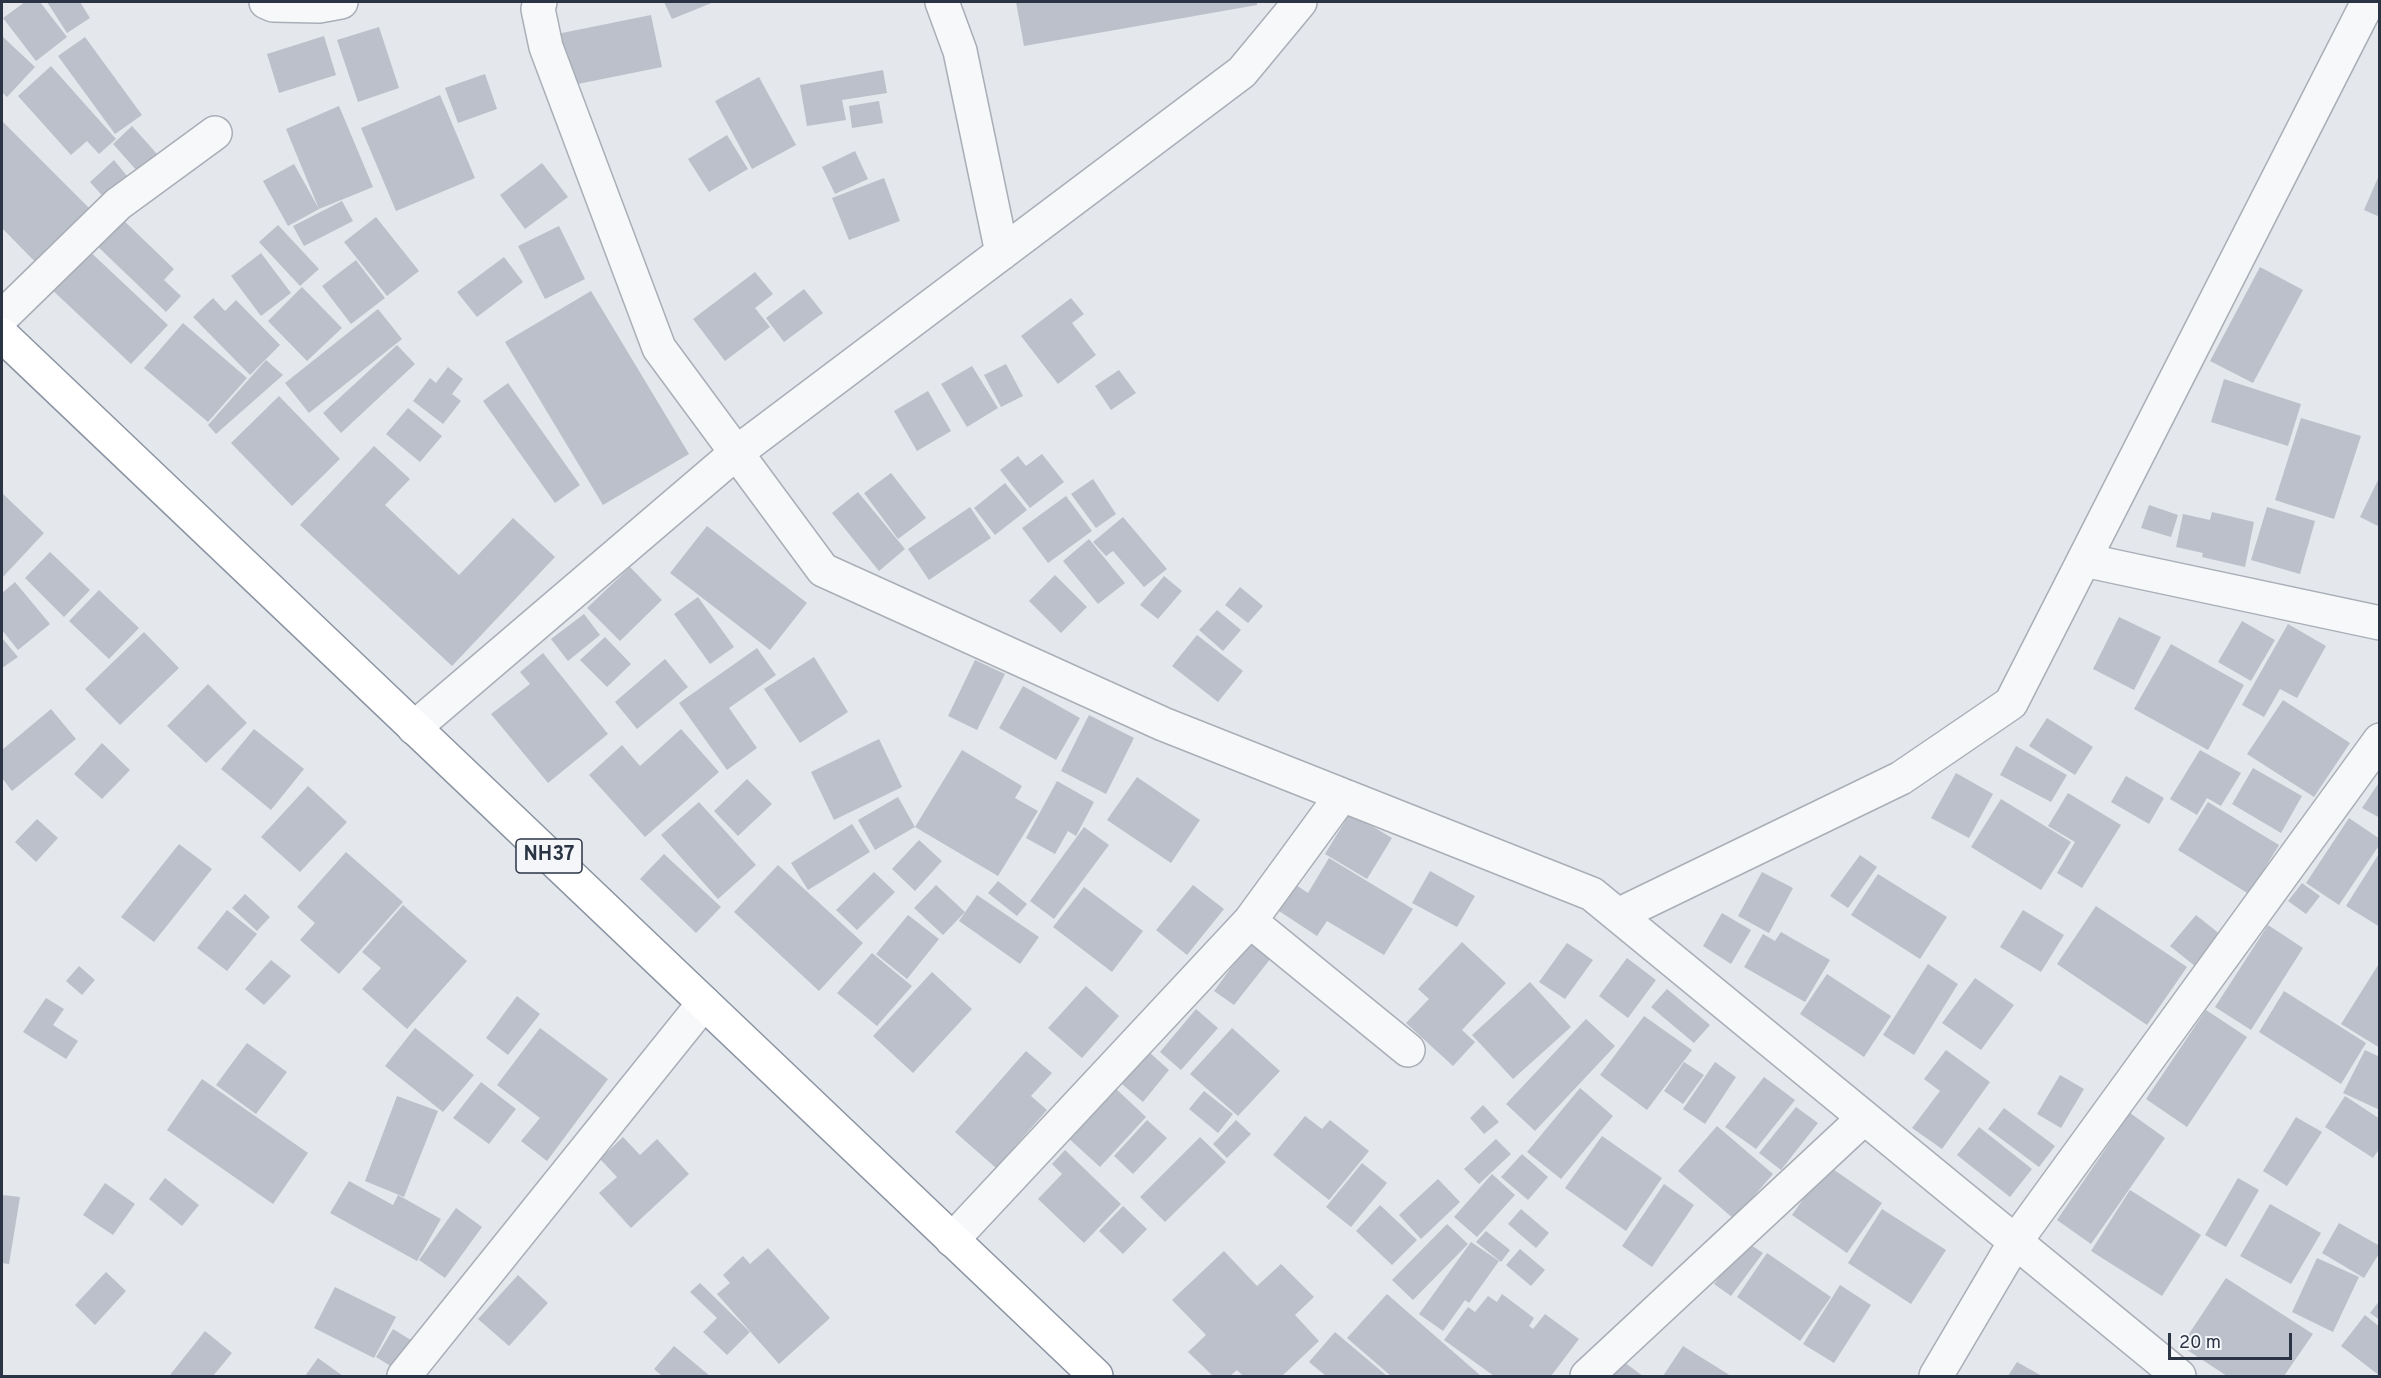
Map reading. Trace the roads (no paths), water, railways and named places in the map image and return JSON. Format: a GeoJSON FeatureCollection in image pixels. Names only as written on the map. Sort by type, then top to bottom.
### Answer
{"type":"FeatureCollection","features":[{"type":"Feature","properties":{"kind":"highway","name":"NH37"},"geometry":{"type":"LineString","coordinates":[[3,334],[1096,1377]]}},
{"type":"Feature","properties":{"kind":"street"},"geometry":{"type":"LineString","coordinates":[[266,2],[273,5],[319,6],[341,2]]}},
{"type":"Feature","properties":{"kind":"street"},"geometry":{"type":"LineString","coordinates":[[540,2],[538,9],[546,47],[659,348],[823,570],[1163,724],[1592,894],[2179,1377]]}},
{"type":"Feature","properties":{"kind":"street"},"geometry":{"type":"LineString","coordinates":[[942,2],[960,51],[1002,253]]}},
{"type":"Feature","properties":{"kind":"street"},"geometry":{"type":"LineString","coordinates":[[414,728],[736,453],[1242,72],[1300,2]]}},
{"type":"Feature","properties":{"kind":"street"},"geometry":{"type":"LineString","coordinates":[[1618,915],[1901,778],[2011,703],[2368,2]]}},
{"type":"Feature","properties":{"kind":"street"},"geometry":{"type":"LineString","coordinates":[[3,334],[118,204],[214,133]]}},
{"type":"Feature","properties":{"kind":"street"},"geometry":{"type":"LineString","coordinates":[[2084,560],[2379,623]]}},
{"type":"Feature","properties":{"kind":"street"},"geometry":{"type":"LineString","coordinates":[[1936,1377],[2015,1242],[2379,740]]}},
{"type":"Feature","properties":{"kind":"street"},"geometry":{"type":"LineString","coordinates":[[952,1240],[1250,921],[1342,795]]}},
{"type":"Feature","properties":{"kind":"street"},"geometry":{"type":"LineString","coordinates":[[1250,921],[1408,1050]]}},
{"type":"Feature","properties":{"kind":"street"},"geometry":{"type":"LineString","coordinates":[[404,1377],[704,1003]]}},
{"type":"Feature","properties":{"kind":"street"},"geometry":{"type":"LineString","coordinates":[[1587,1377],[1864,1118]]}}]}
